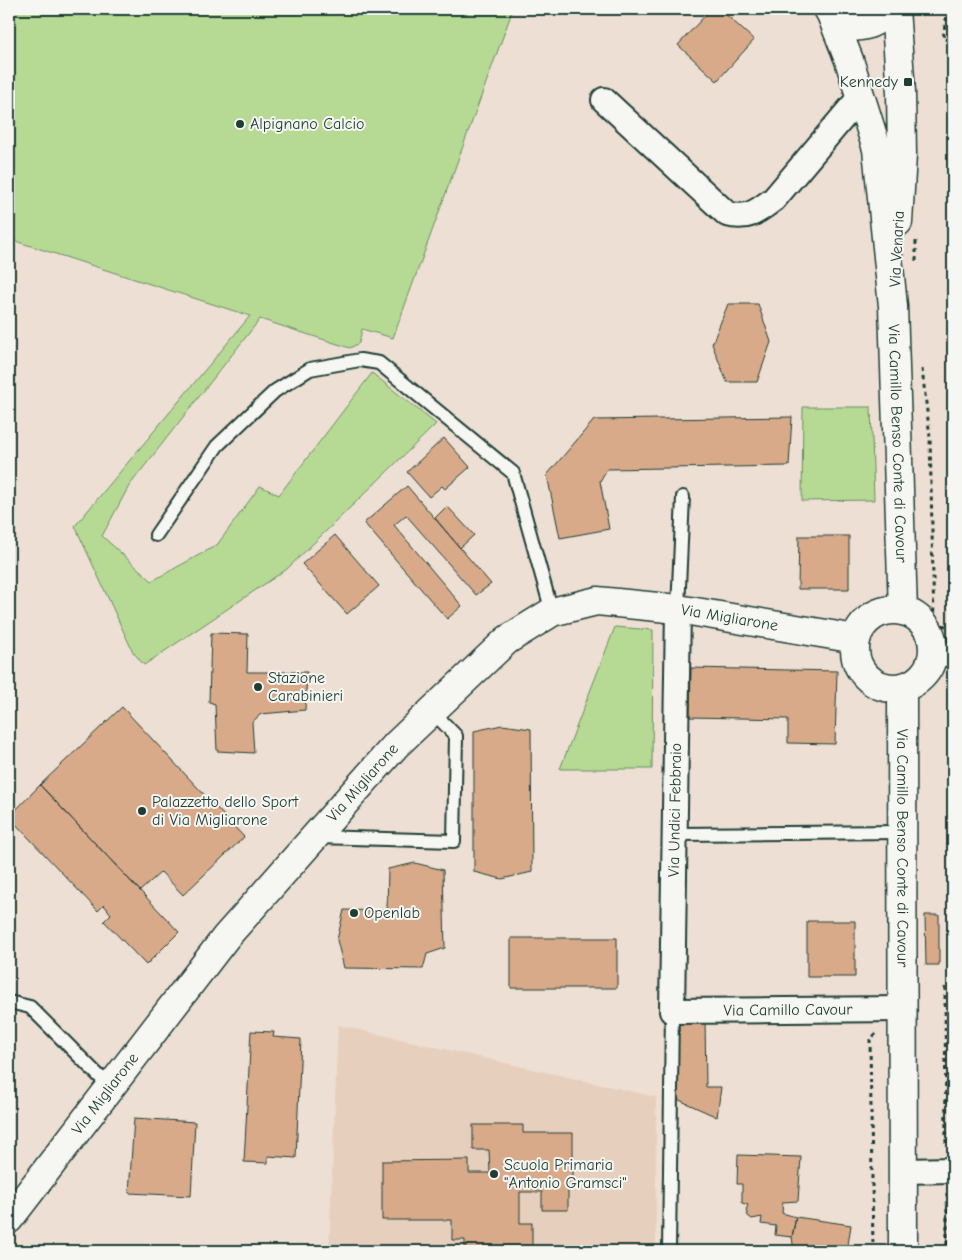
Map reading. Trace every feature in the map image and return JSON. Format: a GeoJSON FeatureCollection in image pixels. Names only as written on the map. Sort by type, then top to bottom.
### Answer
{"type":"FeatureCollection","features":[{"type":"Feature","properties":{"kind":"main road"},"geometry":{"type":"LineString","coordinates":[[830,11],[842,22],[855,26],[868,25],[880,19],[890,9]]}},
{"type":"Feature","properties":{"kind":"main road","name":"Via Venaria"},"geometry":{"type":"LineString","coordinates":[[893,306],[902,155],[901,92],[895,9]]}},
{"type":"Feature","properties":{"kind":"main road","name":"Via Venaria"},"geometry":{"type":"LineString","coordinates":[[830,11],[849,60],[878,149],[893,306]]}},
{"type":"Feature","properties":{"kind":"main road","name":"Via Camillo Benso Conte di Cavour"},"geometry":{"type":"LineString","coordinates":[[893,306],[903,611]]}},
{"type":"Feature","properties":{"kind":"main road","name":"Via Migliarone"},"geometry":{"type":"LineString","coordinates":[[9,1219],[226,937],[396,745],[507,640],[552,612],[597,601],[678,609],[856,639]]}},
{"type":"Feature","properties":{"kind":"main road"},"geometry":{"type":"LineString","coordinates":[[891,610],[903,611],[913,614],[922,621],[943,654],[914,683],[902,688],[889,688],[876,684],[866,677],[858,665],[855,652],[856,639],[861,628],[874,616],[891,610]]}},
{"type":"Feature","properties":{"kind":"main road","name":"Via Camillo Benso Conte di Cavour"},"geometry":{"type":"LineString","coordinates":[[902,688],[903,1251]]}},
{"type":"Feature","properties":{"kind":"street"},"geometry":{"type":"LineString","coordinates":[[604,100],[727,214],[738,217],[758,212],[774,200],[861,96]]}},
{"type":"Feature","properties":{"kind":"street","name":"Via Undici Febbraio"},"geometry":{"type":"LineString","coordinates":[[672,1011],[678,609]]}},
{"type":"Feature","properties":{"kind":"street","name":"Via Camillo Cavour"},"geometry":{"type":"LineString","coordinates":[[672,1011],[903,1009]]}},
{"type":"Feature","properties":{"kind":"street"},"geometry":{"type":"LineString","coordinates":[[903,1172],[950,1170]]}},
{"type":"Feature","properties":{"kind":"lane"},"geometry":{"type":"LineString","coordinates":[[156,535],[217,446],[275,391],[310,369],[360,360],[379,363],[513,473],[552,612]]}},
{"type":"Feature","properties":{"kind":"lane"},"geometry":{"type":"LineString","coordinates":[[678,609],[683,497]]}},
{"type":"Feature","properties":{"kind":"lane"},"geometry":{"type":"LineString","coordinates":[[315,837],[454,841],[456,736],[432,710]]}},
{"type":"Feature","properties":{"kind":"lane"},"geometry":{"type":"LineString","coordinates":[[675,834],[903,832]]}},
{"type":"Feature","properties":{"kind":"lane"},"geometry":{"type":"LineString","coordinates":[[9,1002],[30,1007],[110,1088]]}},
{"type":"Feature","properties":{"kind":"lane"},"geometry":{"type":"LineString","coordinates":[[669,1251],[672,1011]]}},
{"type":"Feature","properties":{"kind":"path"},"geometry":{"type":"LineString","coordinates":[[946,9],[943,39],[953,40]]}},
{"type":"Feature","properties":{"kind":"path"},"geometry":{"type":"LineString","coordinates":[[916,236],[916,266]]}},
{"type":"Feature","properties":{"kind":"path"},"geometry":{"type":"LineString","coordinates":[[921,362],[930,437],[934,624],[953,627]]}},
{"type":"Feature","properties":{"kind":"path"},"geometry":{"type":"LineString","coordinates":[[945,987],[950,1170],[947,1251]]}},
{"type":"Feature","properties":{"kind":"path"},"geometry":{"type":"LineString","coordinates":[[873,1251],[870,1040],[903,1009]]}},
{"type":"Feature","properties":{"kind":"shaded area","name":"Scuola Primaria \"Antonio Gramsci\""},"geometry":{"type":"Polygon","coordinates":[[[338,1025],[656,1097],[656,1251],[329,1251],[338,1025]]]}},
{"type":"Feature","properties":{"kind":"green space","name":"Alpignano Calcio"},"geometry":{"type":"Polygon","coordinates":[[[9,9],[513,9],[393,338],[362,329],[359,343],[350,348],[260,319],[129,486],[102,536],[152,581],[217,545],[260,486],[279,495],[372,373],[436,424],[287,569],[144,665],[133,652],[75,526],[250,316],[9,239],[9,9]]]}},
{"type":"Feature","properties":{"kind":"green space"},"geometry":{"type":"Polygon","coordinates":[[[803,407],[871,407],[874,500],[802,501],[803,407]]]}},
{"type":"Feature","properties":{"kind":"green space"},"geometry":{"type":"Polygon","coordinates":[[[615,627],[653,630],[652,769],[560,769],[615,627]]]}},
{"type":"Feature","properties":{"kind":"building"},"geometry":{"type":"Polygon","coordinates":[[[711,9],[720,9],[754,40],[717,81],[678,45],[711,9]]]}},
{"type":"Feature","properties":{"kind":"building"},"geometry":{"type":"Polygon","coordinates":[[[728,304],[758,304],[771,342],[757,382],[727,382],[712,344],[728,304]]]}},
{"type":"Feature","properties":{"kind":"building"},"geometry":{"type":"Polygon","coordinates":[[[792,417],[789,466],[607,469],[600,481],[609,529],[560,538],[547,475],[594,420],[792,417]]]}},
{"type":"Feature","properties":{"kind":"building"},"geometry":{"type":"Polygon","coordinates":[[[444,438],[470,467],[445,489],[442,486],[429,497],[407,472],[444,438]]]}},
{"type":"Feature","properties":{"kind":"building"},"geometry":{"type":"Polygon","coordinates":[[[407,486],[491,584],[476,595],[406,515],[394,525],[462,606],[447,619],[364,523],[407,486]]]}},
{"type":"Feature","properties":{"kind":"building"},"geometry":{"type":"Polygon","coordinates":[[[447,506],[474,535],[460,548],[435,518],[447,506]]]}},
{"type":"Feature","properties":{"kind":"building"},"geometry":{"type":"Polygon","coordinates":[[[335,535],[379,586],[347,614],[302,564],[335,535]]]}},
{"type":"Feature","properties":{"kind":"building"},"geometry":{"type":"Polygon","coordinates":[[[799,536],[849,536],[849,589],[798,589],[799,536]]]}},
{"type":"Feature","properties":{"kind":"building","name":"Stazione Carabinieri"},"geometry":{"type":"Polygon","coordinates":[[[211,633],[248,634],[247,672],[307,672],[305,710],[261,714],[252,722],[254,753],[217,751],[215,704],[209,702],[211,633]]]}},
{"type":"Feature","properties":{"kind":"building"},"geometry":{"type":"Polygon","coordinates":[[[691,668],[837,671],[835,744],[788,743],[788,719],[690,717],[691,668]]]}},
{"type":"Feature","properties":{"kind":"building","name":"Palazzetto dello Sport di Via Migliarone"},"geometry":{"type":"Polygon","coordinates":[[[122,707],[244,837],[183,895],[161,872],[140,891],[40,785],[122,707]]]}},
{"type":"Feature","properties":{"kind":"building"},"geometry":{"type":"Polygon","coordinates":[[[502,725],[531,729],[532,872],[502,879],[474,872],[474,731],[502,725]]]}},
{"type":"Feature","properties":{"kind":"building"},"geometry":{"type":"Polygon","coordinates":[[[40,785],[179,932],[146,965],[104,921],[111,914],[104,905],[98,911],[9,817],[40,785]]]}},
{"type":"Feature","properties":{"kind":"building"},"geometry":{"type":"Polygon","coordinates":[[[952,821],[953,821],[953,940],[952,821]]]}},
{"type":"Feature","properties":{"kind":"building"},"geometry":{"type":"Polygon","coordinates":[[[415,863],[443,870],[445,948],[427,954],[423,969],[344,968],[337,940],[344,910],[387,911],[388,869],[415,863]]]}},
{"type":"Feature","properties":{"kind":"building"},"geometry":{"type":"Polygon","coordinates":[[[925,915],[939,915],[939,965],[926,965],[925,915]]]}},
{"type":"Feature","properties":{"kind":"building"},"geometry":{"type":"Polygon","coordinates":[[[807,921],[855,921],[855,977],[807,977],[807,921]]]}},
{"type":"Feature","properties":{"kind":"building"},"geometry":{"type":"Polygon","coordinates":[[[511,938],[617,938],[617,988],[511,988],[511,938]]]}},
{"type":"Feature","properties":{"kind":"building"},"geometry":{"type":"Polygon","coordinates":[[[676,1018],[705,1018],[706,1087],[721,1087],[717,1117],[677,1099],[676,1018]]]}},
{"type":"Feature","properties":{"kind":"building"},"geometry":{"type":"Polygon","coordinates":[[[251,1031],[274,1032],[273,1037],[301,1039],[296,1158],[268,1156],[268,1163],[244,1162],[251,1031]]]}},
{"type":"Feature","properties":{"kind":"building"},"geometry":{"type":"Polygon","coordinates":[[[134,1118],[195,1122],[191,1196],[129,1193],[134,1118]]]}},
{"type":"Feature","properties":{"kind":"building"},"geometry":{"type":"Polygon","coordinates":[[[473,1125],[523,1125],[523,1133],[573,1133],[573,1187],[568,1187],[568,1210],[542,1210],[542,1192],[520,1192],[520,1223],[532,1223],[532,1251],[465,1251],[465,1240],[452,1240],[452,1220],[382,1220],[382,1161],[469,1160],[469,1173],[490,1173],[489,1150],[473,1150],[473,1125]]]}},
{"type":"Feature","properties":{"kind":"building"},"geometry":{"type":"Polygon","coordinates":[[[738,1155],[801,1157],[798,1201],[783,1202],[782,1213],[796,1217],[792,1237],[775,1235],[776,1226],[761,1224],[762,1217],[752,1219],[748,1216],[746,1210],[748,1205],[742,1203],[742,1184],[737,1184],[738,1155]]]}},
{"type":"Feature","properties":{"kind":"building"},"geometry":{"type":"Polygon","coordinates":[[[796,1217],[851,1225],[847,1251],[794,1251],[792,1237],[796,1217]]]}},
{"type":"Feature","properties":{"kind":"place","name":"Kennedy"},"geometry":{"type":"Point","coordinates":[908,82]}},
{"type":"Feature","properties":{"kind":"place","name":"Alpignano Calcio"},"geometry":{"type":"Point","coordinates":[240,124]}},
{"type":"Feature","properties":{"kind":"place","name":"Stazione Carabinieri"},"geometry":{"type":"Point","coordinates":[258,687]}},
{"type":"Feature","properties":{"kind":"place","name":"Palazzetto dello Sport di Via Migliarone"},"geometry":{"type":"Point","coordinates":[142,811]}},
{"type":"Feature","properties":{"kind":"place","name":"Openlab"},"geometry":{"type":"Point","coordinates":[354,913]}},
{"type":"Feature","properties":{"kind":"place","name":"Scuola Primaria \"Antonio Gramsci\""},"geometry":{"type":"Point","coordinates":[494,1174]}}]}
